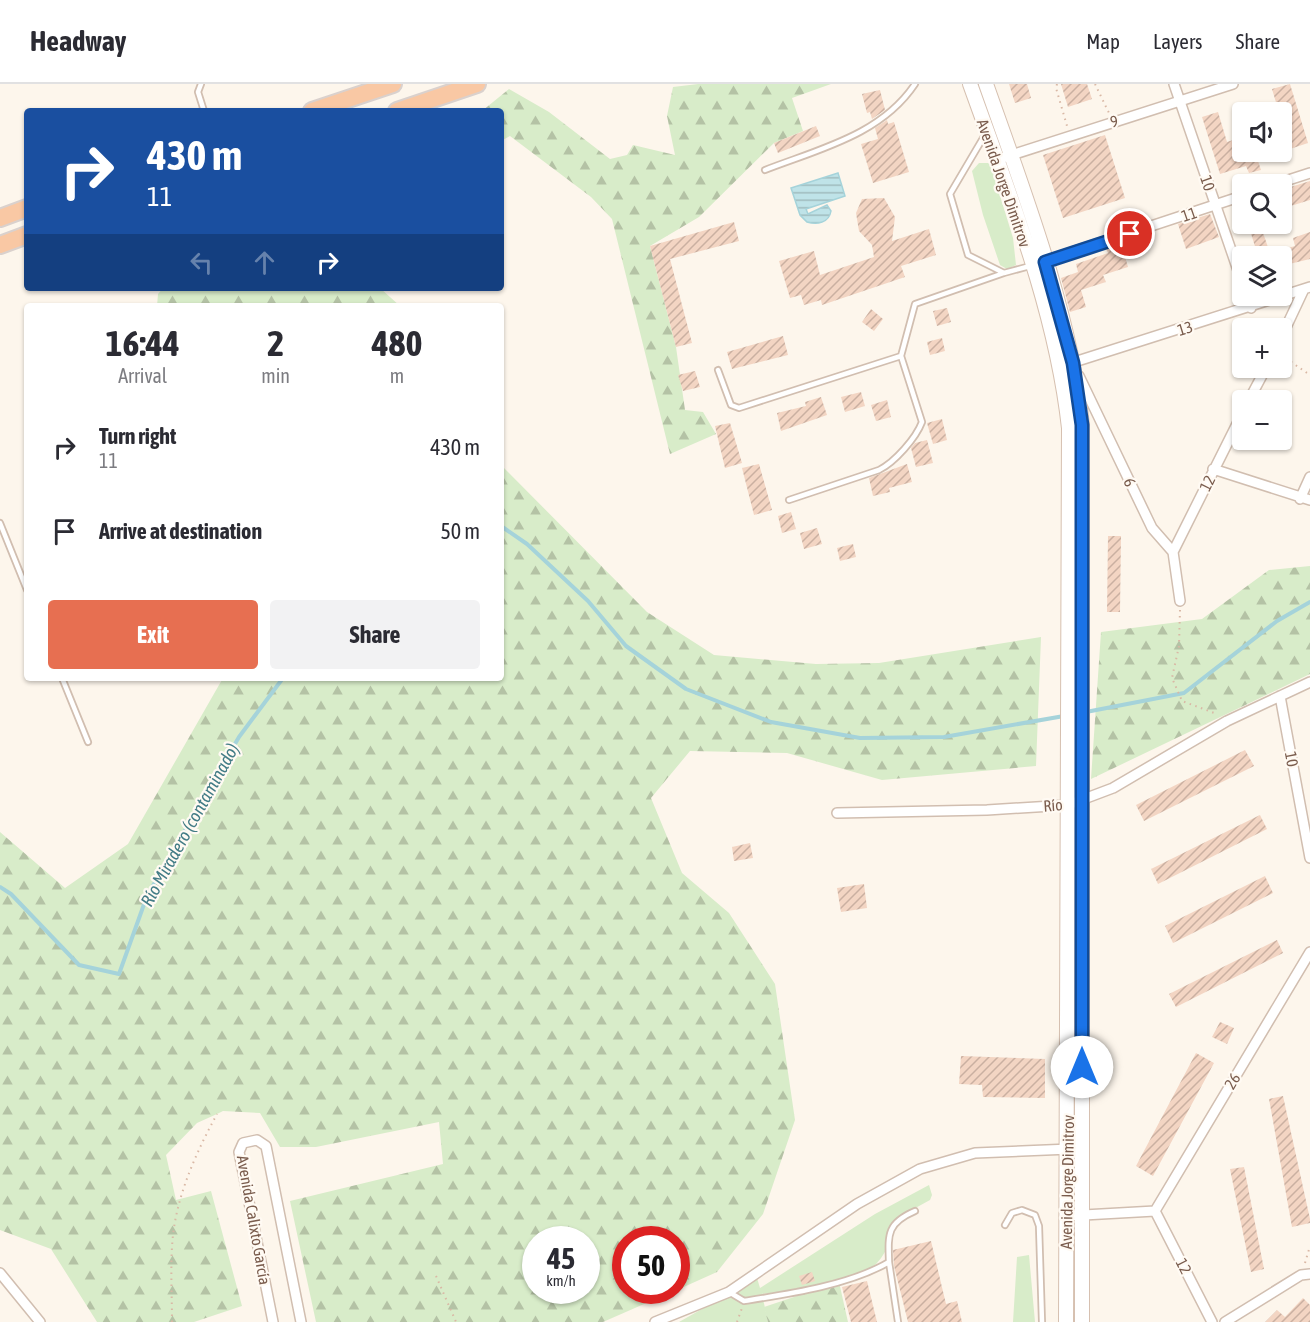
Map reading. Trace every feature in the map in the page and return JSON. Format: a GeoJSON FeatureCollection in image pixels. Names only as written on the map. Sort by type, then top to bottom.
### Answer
{"type":"FeatureCollection","features":[{"type":"Feature","properties":{"kind":"highway"},"geometry":{"type":"LineString","coordinates":[[321,108],[393,84]]}},
{"type":"Feature","properties":{"kind":"highway"},"geometry":{"type":"LineString","coordinates":[[406,108],[477,84]]}},
{"type":"Feature","properties":{"kind":"highway"},"geometry":{"type":"LineString","coordinates":[[0,218],[24,209]]}},
{"type":"Feature","properties":{"kind":"highway"},"geometry":{"type":"LineString","coordinates":[[0,244],[24,237]]}},
{"type":"Feature","properties":{"kind":"main road","name":"Avenida Jorge Dimitrov"},"geometry":{"type":"LineString","coordinates":[[970,84],[996,160],[1039,264]]}},
{"type":"Feature","properties":{"kind":"main road","name":"Avenida Jorge Dimitrov"},"geometry":{"type":"LineString","coordinates":[[986,84],[1011,155],[1082,425],[1075,729],[1068,805],[1075,1148],[1081,1214],[1082,1322]]}},
{"type":"Feature","properties":{"kind":"main road","name":"Avenida Jorge Dimitrov"},"geometry":{"type":"LineString","coordinates":[[1064,1320],[1066,1216],[1075,1148],[1082,800],[1075,729]]}},
{"type":"Feature","properties":{"kind":"street","name":"10"},"geometry":{"type":"LineString","coordinates":[[1174,84],[1232,253]]}},
{"type":"Feature","properties":{"kind":"street","name":"9"},"geometry":{"type":"LineString","coordinates":[[996,160],[1233,84]]}},
{"type":"Feature","properties":{"kind":"street"},"geometry":{"type":"LineString","coordinates":[[1292,179],[1310,173]]}},
{"type":"Feature","properties":{"kind":"street","name":"11"},"geometry":{"type":"LineString","coordinates":[[1039,264],[1232,199]]}},
{"type":"Feature","properties":{"kind":"street"},"geometry":{"type":"LineString","coordinates":[[1291,318],[1307,288]]}},
{"type":"Feature","properties":{"kind":"street","name":"13"},"geometry":{"type":"LineString","coordinates":[[1066,364],[1251,308],[1307,288]]}},
{"type":"Feature","properties":{"kind":"street","name":"6"},"geometry":{"type":"LineString","coordinates":[[1066,364],[1152,528],[1173,552]]}},
{"type":"Feature","properties":{"kind":"street","name":"12"},"geometry":{"type":"LineString","coordinates":[[1173,552],[1232,433]]}},
{"type":"Feature","properties":{"kind":"street"},"geometry":{"type":"LineString","coordinates":[[1213,469],[1305,499],[1310,477]]}},
{"type":"Feature","properties":{"kind":"street"},"geometry":{"type":"LineString","coordinates":[[1173,552],[1180,601]]}},
{"type":"Feature","properties":{"kind":"street","name":"Río"},"geometry":{"type":"LineString","coordinates":[[837,813],[987,810],[1068,805],[1113,788],[1227,721],[1310,682]]}},
{"type":"Feature","properties":{"kind":"street","name":"10"},"geometry":{"type":"LineString","coordinates":[[1280,696],[1310,858]]}},
{"type":"Feature","properties":{"kind":"street","name":"26"},"geometry":{"type":"LineString","coordinates":[[1155,1211],[1310,952]]}},
{"type":"Feature","properties":{"kind":"street","name":"Avenida Calixto García"},"geometry":{"type":"LineString","coordinates":[[273,1322],[239,1152],[243,1143],[257,1140],[266,1146],[301,1322]]}},
{"type":"Feature","properties":{"kind":"street"},"geometry":{"type":"LineString","coordinates":[[655,1322],[729,1292],[857,1204],[920,1169],[975,1153],[1075,1148]]}},
{"type":"Feature","properties":{"kind":"street"},"geometry":{"type":"LineString","coordinates":[[1066,1216],[1155,1211]]}},
{"type":"Feature","properties":{"kind":"street","name":"12"},"geometry":{"type":"LineString","coordinates":[[1155,1211],[1212,1322]]}},
{"type":"Feature","properties":{"kind":"street"},"geometry":{"type":"LineString","coordinates":[[0,1273],[40,1322]]}},
{"type":"Feature","properties":{"kind":"street"},"geometry":{"type":"LineString","coordinates":[[1225,1322],[1305,1274]]}},
{"type":"Feature","properties":{"kind":"lane"},"geometry":{"type":"LineString","coordinates":[[201,84],[198,92],[203,108]]}},
{"type":"Feature","properties":{"kind":"lane"},"geometry":{"type":"LineString","coordinates":[[765,170],[855,135],[885,117],[915,84]]}},
{"type":"Feature","properties":{"kind":"lane"},"geometry":{"type":"LineString","coordinates":[[987,131],[950,194],[968,255],[1004,273]]}},
{"type":"Feature","properties":{"kind":"lane"},"geometry":{"type":"LineString","coordinates":[[789,500],[884,467],[918,430],[922,422],[920,412],[902,356],[915,304],[1004,273],[1039,264]]}},
{"type":"Feature","properties":{"kind":"lane"},"geometry":{"type":"LineString","coordinates":[[718,370],[731,405],[739,408],[902,356]]}},
{"type":"Feature","properties":{"kind":"lane"},"geometry":{"type":"LineString","coordinates":[[0,523],[24,583]]}},
{"type":"Feature","properties":{"kind":"lane"},"geometry":{"type":"LineString","coordinates":[[63,681],[88,742]]}},
{"type":"Feature","properties":{"kind":"lane"},"geometry":{"type":"LineString","coordinates":[[1005,1225],[1012,1213],[1022,1210],[1032,1212],[1040,1226],[1042,1322]]}},
{"type":"Feature","properties":{"kind":"lane"},"geometry":{"type":"LineString","coordinates":[[898,1322],[889,1262],[888,1235],[902,1216],[915,1211]]}},
{"type":"Feature","properties":{"kind":"lane"},"geometry":{"type":"LineString","coordinates":[[729,1292],[744,1301],[790,1293],[870,1274],[889,1262]]}},
{"type":"Feature","properties":{"kind":"lane"},"geometry":{"type":"LineString","coordinates":[[1064,1320],[1082,1303]]}},
{"type":"Feature","properties":{"kind":"path"},"geometry":{"type":"LineString","coordinates":[[1057,84],[1056,88],[1070,135]]}},
{"type":"Feature","properties":{"kind":"path"},"geometry":{"type":"LineString","coordinates":[[1095,84],[1113,121]]}},
{"type":"Feature","properties":{"kind":"path"},"geometry":{"type":"LineString","coordinates":[[1292,363],[1310,375]]}},
{"type":"Feature","properties":{"kind":"path"},"geometry":{"type":"LineString","coordinates":[[1180,601],[1179,646],[1172,679],[1180,699],[1227,721]]}},
{"type":"Feature","properties":{"kind":"path"},"geometry":{"type":"LineString","coordinates":[[172,1322],[173,1234],[180,1199],[200,1145],[217,1114]]}},
{"type":"Feature","properties":{"kind":"path"},"geometry":{"type":"LineString","coordinates":[[1305,1274],[1310,1246]]}},
{"type":"Feature","properties":{"kind":"path"},"geometry":{"type":"LineString","coordinates":[[436,1276],[456,1322]]}},
{"type":"Feature","properties":{"kind":"path"},"geometry":{"type":"LineString","coordinates":[[737,1322],[744,1301]]}},
{"type":"Feature","properties":{"kind":"green space"},"geometry":{"type":"Polygon","coordinates":[[[698,84],[831,84],[792,98],[803,131],[774,143],[699,217],[650,246],[676,347],[685,410],[703,412],[716,434],[670,454],[612,219],[591,197],[510,136],[504,139],[504,108],[486,108],[509,89],[549,112],[610,159],[627,155],[633,145],[675,155],[667,116],[673,87],[698,84]]]}},
{"type":"Feature","properties":{"kind":"green space"},"geometry":{"type":"Polygon","coordinates":[[[979,163],[990,163],[1013,238],[1016,265],[1007,269],[1000,265],[983,215],[972,171],[979,163]]]}},
{"type":"Feature","properties":{"kind":"green space"},"geometry":{"type":"Polygon","coordinates":[[[160,291],[383,291],[397,303],[157,303],[160,291]]]}},
{"type":"Feature","properties":{"kind":"green space"},"geometry":{"type":"Polygon","coordinates":[[[504,468],[647,612],[714,655],[816,664],[879,663],[1041,637],[1036,766],[882,780],[787,753],[690,751],[651,798],[682,873],[729,913],[775,984],[795,1120],[763,1214],[717,1272],[690,1284],[690,1226],[612,1226],[612,1304],[644,1304],[603,1322],[316,1322],[290,1201],[443,1164],[439,1122],[316,1147],[280,1147],[260,1113],[223,1111],[197,1123],[166,1155],[176,1200],[211,1191],[242,1306],[194,1322],[97,1322],[51,1249],[0,1230],[0,832],[65,888],[128,844],[221,681],[504,681],[504,468]]]}},
{"type":"Feature","properties":{"kind":"green space"},"geometry":{"type":"Polygon","coordinates":[[[1310,566],[1310,674],[1091,779],[1101,632],[1202,619],[1269,570],[1310,566]]]}},
{"type":"Feature","properties":{"kind":"green space"},"geometry":{"type":"Polygon","coordinates":[[[929,1185],[932,1195],[930,1200],[899,1217],[885,1252],[877,1263],[869,1268],[823,1283],[762,1294],[768,1322],[679,1322],[757,1278],[760,1288],[875,1214],[929,1185]]]}},
{"type":"Feature","properties":{"kind":"green space"},"geometry":{"type":"Polygon","coordinates":[[[1029,1255],[1035,1322],[1013,1322],[1017,1257],[1029,1255]]]}},
{"type":"Feature","properties":{"kind":"green space"},"geometry":{"type":"Polygon","coordinates":[[[839,1282],[848,1322],[768,1322],[764,1307],[839,1282]]]}},
{"type":"Feature","properties":{"kind":"water"},"geometry":{"type":"Polygon","coordinates":[[[838,173],[845,196],[806,209],[808,214],[827,205],[831,211],[825,221],[807,222],[800,215],[791,188],[838,173]]]}},
{"type":"Feature","properties":{"kind":"building"},"geometry":{"type":"Polygon","coordinates":[[[1009,84],[1027,84],[1031,98],[1015,103],[1009,84]]]}},
{"type":"Feature","properties":{"kind":"building"},"geometry":{"type":"Polygon","coordinates":[[[1061,84],[1087,84],[1092,99],[1068,107],[1061,84]]]}},
{"type":"Feature","properties":{"kind":"building"},"geometry":{"type":"Polygon","coordinates":[[[1290,84],[1308,143],[1292,148],[1292,102],[1276,102],[1272,89],[1290,84]]]}},
{"type":"Feature","properties":{"kind":"building"},"geometry":{"type":"Polygon","coordinates":[[[880,90],[885,110],[872,119],[870,112],[867,113],[862,94],[880,90]]]}},
{"type":"Feature","properties":{"kind":"building"},"geometry":{"type":"Polygon","coordinates":[[[1218,112],[1227,142],[1232,140],[1232,162],[1258,162],[1261,170],[1249,173],[1246,166],[1220,174],[1202,117],[1218,112]]]}},
{"type":"Feature","properties":{"kind":"building"},"geometry":{"type":"Polygon","coordinates":[[[887,120],[888,124],[894,122],[909,172],[873,183],[861,144],[878,139],[875,128],[887,120]]]}},
{"type":"Feature","properties":{"kind":"building"},"geometry":{"type":"Polygon","coordinates":[[[816,126],[820,136],[778,153],[774,143],[816,126]]]}},
{"type":"Feature","properties":{"kind":"building"},"geometry":{"type":"Polygon","coordinates":[[[1105,135],[1125,198],[1063,218],[1043,155],[1105,135]]]}},
{"type":"Feature","properties":{"kind":"building"},"geometry":{"type":"Polygon","coordinates":[[[1310,181],[1310,200],[1292,206],[1292,187],[1310,181]]]}},
{"type":"Feature","properties":{"kind":"building"},"geometry":{"type":"Polygon","coordinates":[[[884,198],[895,217],[892,241],[929,229],[936,255],[901,266],[905,277],[822,305],[821,300],[804,305],[801,295],[790,298],[779,261],[814,251],[820,275],[874,257],[872,245],[859,231],[856,213],[862,199],[884,198]]]}},
{"type":"Feature","properties":{"kind":"building"},"geometry":{"type":"Polygon","coordinates":[[[1210,214],[1219,237],[1186,249],[1178,224],[1210,214]]]}},
{"type":"Feature","properties":{"kind":"building"},"geometry":{"type":"Polygon","coordinates":[[[734,222],[739,241],[670,259],[692,343],[676,347],[650,246],[734,222]]]}},
{"type":"Feature","properties":{"kind":"building"},"geometry":{"type":"Polygon","coordinates":[[[1310,232],[1310,259],[1292,263],[1292,247],[1295,246],[1293,238],[1310,232]]]}},
{"type":"Feature","properties":{"kind":"building"},"geometry":{"type":"Polygon","coordinates":[[[1251,234],[1263,234],[1268,246],[1255,246],[1251,234]]]}},
{"type":"Feature","properties":{"kind":"building"},"geometry":{"type":"Polygon","coordinates":[[[1121,243],[1128,267],[1103,275],[1106,282],[1081,290],[1086,307],[1070,312],[1061,278],[1078,272],[1076,264],[1108,253],[1106,248],[1121,243]]]}},
{"type":"Feature","properties":{"kind":"building"},"geometry":{"type":"Polygon","coordinates":[[[947,308],[951,322],[937,326],[933,311],[947,308]]]}},
{"type":"Feature","properties":{"kind":"building"},"geometry":{"type":"Polygon","coordinates":[[[871,309],[883,319],[874,331],[862,322],[871,309]]]}},
{"type":"Feature","properties":{"kind":"building"},"geometry":{"type":"Polygon","coordinates":[[[783,336],[788,355],[732,369],[727,352],[783,336]]]}},
{"type":"Feature","properties":{"kind":"building"},"geometry":{"type":"Polygon","coordinates":[[[942,338],[945,351],[930,355],[927,342],[942,338]]]}},
{"type":"Feature","properties":{"kind":"building"},"geometry":{"type":"Polygon","coordinates":[[[695,371],[700,387],[683,391],[678,375],[695,371]]]}},
{"type":"Feature","properties":{"kind":"building"},"geometry":{"type":"Polygon","coordinates":[[[861,392],[865,406],[845,412],[841,397],[861,392]]]}},
{"type":"Feature","properties":{"kind":"building"},"geometry":{"type":"Polygon","coordinates":[[[821,397],[827,415],[781,431],[777,413],[806,406],[805,402],[821,397]]]}},
{"type":"Feature","properties":{"kind":"building"},"geometry":{"type":"Polygon","coordinates":[[[887,400],[891,417],[876,421],[871,405],[887,400]]]}},
{"type":"Feature","properties":{"kind":"building"},"geometry":{"type":"Polygon","coordinates":[[[942,419],[947,440],[933,444],[927,423],[942,419]]]}},
{"type":"Feature","properties":{"kind":"building"},"geometry":{"type":"Polygon","coordinates":[[[730,423],[742,463],[725,468],[715,426],[730,423]]]}},
{"type":"Feature","properties":{"kind":"building"},"geometry":{"type":"Polygon","coordinates":[[[927,440],[933,463],[916,467],[911,448],[915,443],[927,440]]]}},
{"type":"Feature","properties":{"kind":"building"},"geometry":{"type":"Polygon","coordinates":[[[759,464],[772,510],[754,515],[742,468],[759,464]]]}},
{"type":"Feature","properties":{"kind":"building"},"geometry":{"type":"Polygon","coordinates":[[[907,464],[912,482],[889,488],[890,492],[873,496],[869,478],[907,464]]]}},
{"type":"Feature","properties":{"kind":"building"},"geometry":{"type":"Polygon","coordinates":[[[791,512],[796,529],[782,533],[778,516],[791,512]]]}},
{"type":"Feature","properties":{"kind":"building"},"geometry":{"type":"Polygon","coordinates":[[[817,528],[822,544],[804,549],[800,533],[817,528]]]}},
{"type":"Feature","properties":{"kind":"building"},"geometry":{"type":"Polygon","coordinates":[[[1108,536],[1121,536],[1120,612],[1107,612],[1108,536]]]}},
{"type":"Feature","properties":{"kind":"building"},"geometry":{"type":"Polygon","coordinates":[[[853,544],[856,557],[840,561],[837,548],[853,544]]]}},
{"type":"Feature","properties":{"kind":"building"},"geometry":{"type":"Polygon","coordinates":[[[1245,750],[1254,766],[1144,821],[1136,805],[1245,750]]]}},
{"type":"Feature","properties":{"kind":"building"},"geometry":{"type":"Polygon","coordinates":[[[1260,815],[1267,829],[1158,884],[1151,869],[1260,815]]]}},
{"type":"Feature","properties":{"kind":"building"},"geometry":{"type":"Polygon","coordinates":[[[750,843],[753,858],[734,861],[732,847],[750,843]]]}},
{"type":"Feature","properties":{"kind":"building"},"geometry":{"type":"Polygon","coordinates":[[[1265,876],[1273,893],[1173,943],[1165,926],[1265,876]]]}},
{"type":"Feature","properties":{"kind":"building"},"geometry":{"type":"Polygon","coordinates":[[[864,884],[867,908],[841,912],[837,888],[864,884]]]}},
{"type":"Feature","properties":{"kind":"building"},"geometry":{"type":"Polygon","coordinates":[[[1277,940],[1283,953],[1176,1007],[1169,994],[1277,940]]]}},
{"type":"Feature","properties":{"kind":"building"},"geometry":{"type":"Polygon","coordinates":[[[1220,1022],[1234,1028],[1227,1044],[1212,1037],[1220,1022]]]}},
{"type":"Feature","properties":{"kind":"building"},"geometry":{"type":"Polygon","coordinates":[[[1196,1053],[1214,1063],[1153,1176],[1136,1166],[1196,1053]]]}},
{"type":"Feature","properties":{"kind":"building"},"geometry":{"type":"Polygon","coordinates":[[[961,1056],[1045,1059],[1045,1098],[983,1097],[982,1085],[959,1084],[961,1056]]]}},
{"type":"Feature","properties":{"kind":"building"},"geometry":{"type":"Polygon","coordinates":[[[1283,1096],[1310,1219],[1310,1223],[1292,1227],[1269,1099],[1283,1096]]]}},
{"type":"Feature","properties":{"kind":"building"},"geometry":{"type":"Polygon","coordinates":[[[1244,1167],[1264,1269],[1251,1272],[1230,1169],[1244,1167]]]}},
{"type":"Feature","properties":{"kind":"building"},"geometry":{"type":"Polygon","coordinates":[[[931,1241],[946,1304],[957,1301],[962,1322],[908,1322],[894,1266],[893,1250],[931,1241]]]}},
{"type":"Feature","properties":{"kind":"building"},"geometry":{"type":"Polygon","coordinates":[[[812,1272],[815,1281],[802,1285],[799,1276],[812,1272]]]}},
{"type":"Feature","properties":{"kind":"building"},"geometry":{"type":"Polygon","coordinates":[[[867,1281],[877,1322],[851,1322],[842,1287],[867,1281]]]}},
{"type":"Feature","properties":{"kind":"building"},"geometry":{"type":"Polygon","coordinates":[[[1303,1298],[1310,1305],[1310,1322],[1265,1322],[1277,1310],[1285,1317],[1303,1298]]]}},
{"type":"Feature","properties":{"kind":"waterway","name":"Río Miradero (contaminado)"},"geometry":{"type":"LineString","coordinates":[[504,528],[527,544],[588,601],[626,646],[686,689],[771,722],[860,738],[944,737],[1064,716]]}},
{"type":"Feature","properties":{"kind":"waterway","name":"Río Miradero (contaminado)"},"geometry":{"type":"LineString","coordinates":[[1086,712],[1184,693],[1277,621],[1310,602]]}},
{"type":"Feature","properties":{"kind":"waterway","name":"Río Miradero (contaminado)"},"geometry":{"type":"LineString","coordinates":[[0,887],[11,894],[79,965],[119,974],[147,896],[239,737],[281,681]]}},
{"type":"Feature","properties":{"kind":"route"},"geometry":{"type":"LineString","coordinates":[[1082,1067],[1084,842],[1082,425],[1073,363],[1045,262],[1130,234]]}}]}
